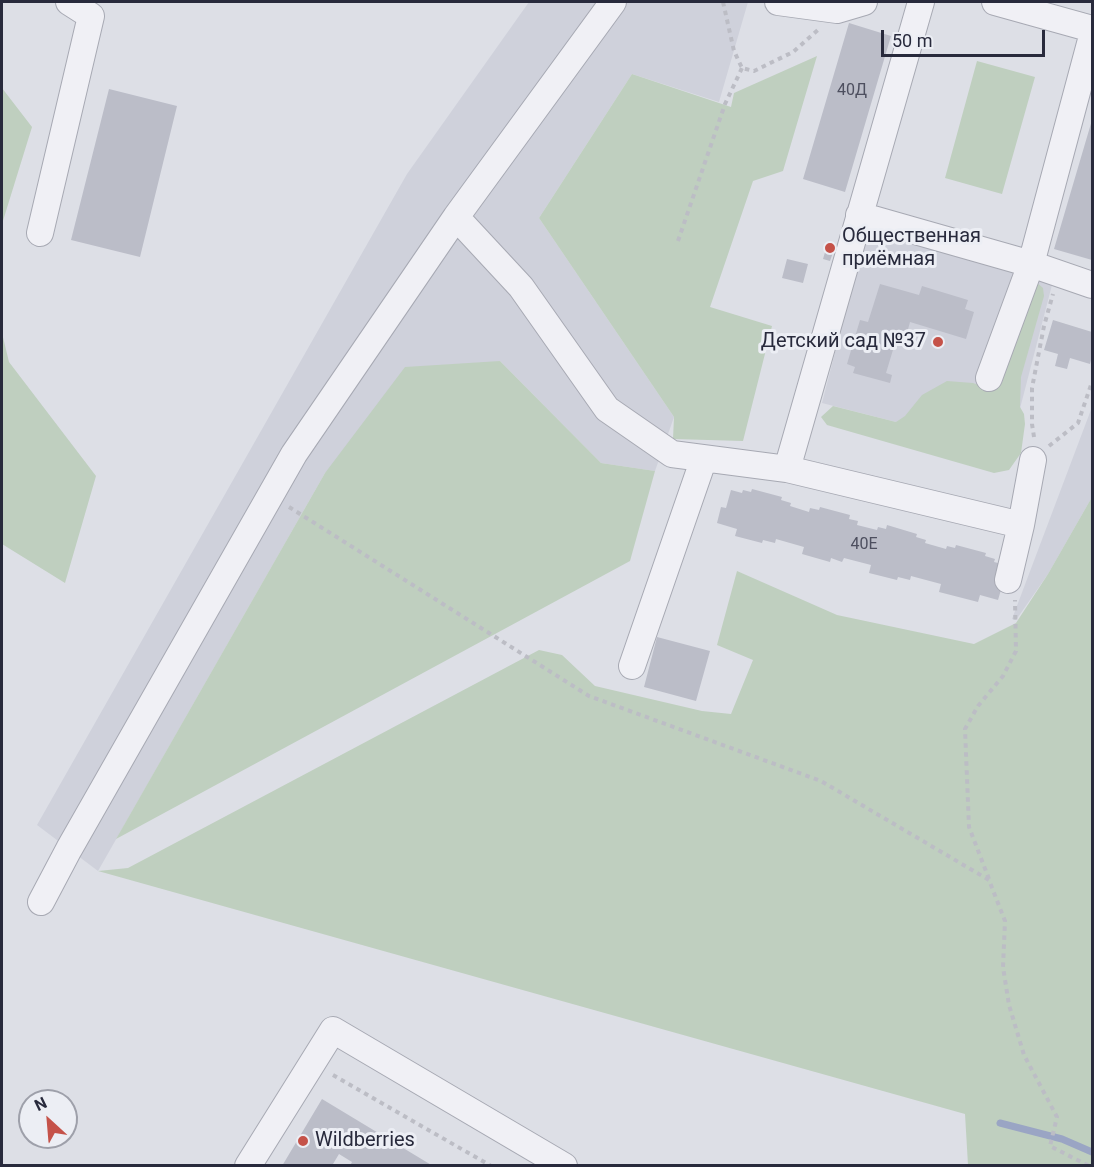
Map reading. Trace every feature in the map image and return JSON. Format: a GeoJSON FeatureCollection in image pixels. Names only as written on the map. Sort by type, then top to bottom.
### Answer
{"type":"FeatureCollection","features":[{"type":"Feature","properties":{"kind":"street"},"geometry":{"type":"LineString","coordinates":[[40,233],[91,16],[69,2]]}},
{"type":"Feature","properties":{"kind":"street"},"geometry":{"type":"LineString","coordinates":[[41,902],[294,454],[456,217],[614,2]]}},
{"type":"Feature","properties":{"kind":"street"},"geometry":{"type":"LineString","coordinates":[[778,2],[837,10],[864,2]]}},
{"type":"Feature","properties":{"kind":"street"},"geometry":{"type":"LineString","coordinates":[[787,469],[853,261],[860,215],[921,2]]}},
{"type":"Feature","properties":{"kind":"street"},"geometry":{"type":"LineString","coordinates":[[995,2],[1092,29]]}},
{"type":"Feature","properties":{"kind":"street"},"geometry":{"type":"LineString","coordinates":[[989,378],[1030,264],[1091,50]]}},
{"type":"Feature","properties":{"kind":"street"},"geometry":{"type":"LineString","coordinates":[[860,215],[1030,264],[1092,285]]}},
{"type":"Feature","properties":{"kind":"street"},"geometry":{"type":"LineString","coordinates":[[456,217],[521,287],[607,409],[672,454],[787,469],[1021,525]]}},
{"type":"Feature","properties":{"kind":"street"},"geometry":{"type":"LineString","coordinates":[[632,666],[704,458]]}},
{"type":"Feature","properties":{"kind":"street"},"geometry":{"type":"LineString","coordinates":[[1008,580],[1021,525],[1032,460]]}},
{"type":"Feature","properties":{"kind":"street"},"geometry":{"type":"LineString","coordinates":[[248,1166],[333,1030],[564,1166]]}},
{"type":"Feature","properties":{"kind":"path"},"geometry":{"type":"LineString","coordinates":[[723,2],[734,51],[742,68]]}},
{"type":"Feature","properties":{"kind":"path"},"geometry":{"type":"LineString","coordinates":[[742,68],[754,71],[793,52],[837,10]]}},
{"type":"Feature","properties":{"kind":"path"},"geometry":{"type":"LineString","coordinates":[[678,241],[725,104],[742,68]]}},
{"type":"Feature","properties":{"kind":"path"},"geometry":{"type":"LineString","coordinates":[[1032,460],[1035,442],[1032,424],[1032,388],[1044,326],[1059,273]]}},
{"type":"Feature","properties":{"kind":"path"},"geometry":{"type":"LineString","coordinates":[[1032,460],[1078,423],[1092,382]]}},
{"type":"Feature","properties":{"kind":"path"},"geometry":{"type":"LineString","coordinates":[[270,495],[589,696],[821,782],[989,880]]}},
{"type":"Feature","properties":{"kind":"path"},"geometry":{"type":"LineString","coordinates":[[1008,580],[1015,598],[1016,651],[1003,676],[978,706],[965,729],[969,827],[1005,921],[1003,967],[1009,1005],[1023,1055],[1057,1118],[1050,1146],[1089,1166]]}},
{"type":"Feature","properties":{"kind":"path"},"geometry":{"type":"LineString","coordinates":[[325,1070],[491,1166]]}},
{"type":"Feature","properties":{"kind":"shaded area"},"geometry":{"type":"Polygon","coordinates":[[[529,2],[748,2],[719,102],[632,74],[539,218],[674,417],[655,471],[601,463],[500,361],[325,473],[98,871],[37,825],[407,174],[529,2]]]}},
{"type":"Feature","properties":{"kind":"shaded area","name":"Детский сад №37"},"geometry":{"type":"Polygon","coordinates":[[[866,232],[1053,281],[1009,451],[822,403],[866,232]]]}},
{"type":"Feature","properties":{"kind":"shaded area"},"geometry":{"type":"Polygon","coordinates":[[[1092,407],[1092,497],[1048,574],[1016,620],[1012,619],[1092,407]]]}},
{"type":"Feature","properties":{"kind":"green space"},"geometry":{"type":"Polygon","coordinates":[[[817,56],[783,171],[753,181],[710,307],[772,326],[743,441],[673,439],[674,417],[539,218],[632,74],[731,107],[734,93],[817,56]]]}},
{"type":"Feature","properties":{"kind":"green space"},"geometry":{"type":"Polygon","coordinates":[[[977,61],[1035,77],[1002,194],[945,178],[977,61]]]}},
{"type":"Feature","properties":{"kind":"green space"},"geometry":{"type":"Polygon","coordinates":[[[2,88],[32,127],[2,224],[2,88]]]}},
{"type":"Feature","properties":{"kind":"green space"},"geometry":{"type":"Polygon","coordinates":[[[1035,281],[1043,288],[1044,296],[1021,377],[1020,407],[1024,414],[1025,424],[1021,453],[1009,470],[994,473],[827,425],[821,417],[833,406],[896,422],[905,416],[922,395],[947,381],[973,383],[993,390],[1002,383],[1007,360],[1035,281]]]}},
{"type":"Feature","properties":{"kind":"green space"},"geometry":{"type":"Polygon","coordinates":[[[2,333],[9,362],[96,476],[65,583],[2,544],[2,333]]]}},
{"type":"Feature","properties":{"kind":"green space"},"geometry":{"type":"Polygon","coordinates":[[[500,361],[601,463],[655,471],[630,561],[116,839],[325,473],[405,367],[500,361]]]}},
{"type":"Feature","properties":{"kind":"green space"},"geometry":{"type":"Polygon","coordinates":[[[1092,497],[1092,1165],[968,1165],[965,1114],[98,871],[128,868],[539,650],[562,655],[595,686],[702,711],[731,714],[753,660],[717,645],[737,571],[837,615],[974,644],[1016,623],[1048,574],[1092,497]]]}},
{"type":"Feature","properties":{"kind":"building"},"geometry":{"type":"Polygon","coordinates":[[[849,23],[891,36],[845,192],[803,179],[849,23]]]}},
{"type":"Feature","properties":{"kind":"building"},"geometry":{"type":"Polygon","coordinates":[[[109,89],[177,106],[140,257],[71,240],[109,89]]]}},
{"type":"Feature","properties":{"kind":"building"},"geometry":{"type":"Polygon","coordinates":[[[1092,120],[1092,260],[1054,249],[1092,120]]]}},
{"type":"Feature","properties":{"kind":"building","name":"Общественная приёмная"},"geometry":{"type":"Polygon","coordinates":[[[828,242],[836,244],[830,261],[823,259],[828,242]]]}},
{"type":"Feature","properties":{"kind":"building"},"geometry":{"type":"Polygon","coordinates":[[[787,259],[808,264],[803,283],[782,278],[787,259]]]}},
{"type":"Feature","properties":{"kind":"building"},"geometry":{"type":"Polygon","coordinates":[[[880,284],[919,295],[922,286],[968,300],[965,309],[974,312],[966,339],[910,322],[907,333],[899,330],[886,373],[892,375],[890,383],[853,373],[855,367],[847,364],[860,320],[868,322],[880,284]]]}},
{"type":"Feature","properties":{"kind":"building"},"geometry":{"type":"Polygon","coordinates":[[[1053,320],[1092,332],[1090,364],[1070,358],[1067,369],[1055,366],[1058,354],[1044,350],[1053,320]]]}},
{"type":"Feature","properties":{"kind":"building"},"geometry":{"type":"Polygon","coordinates":[[[752,489],[782,497],[781,500],[791,503],[790,506],[809,512],[810,508],[819,510],[820,507],[850,515],[849,519],[858,521],[857,525],[877,530],[878,527],[886,529],[887,525],[917,534],[916,537],[926,540],[925,543],[946,549],[947,546],[955,548],[956,545],[986,553],[985,556],[1002,564],[1003,583],[998,600],[980,595],[978,602],[939,592],[941,584],[911,576],[910,580],[898,577],[897,580],[869,573],[871,565],[844,558],[842,562],[831,558],[830,562],[802,554],[804,547],[776,539],[775,543],[763,540],[762,543],[735,536],[737,529],[717,523],[721,507],[726,508],[731,490],[742,493],[743,490],[751,492],[752,489]]]}},
{"type":"Feature","properties":{"kind":"building"},"geometry":{"type":"Polygon","coordinates":[[[657,637],[710,651],[696,701],[644,687],[657,637]]]}},
{"type":"Feature","properties":{"kind":"building"},"geometry":{"type":"Polygon","coordinates":[[[322,1099],[433,1166],[350,1166],[352,1162],[339,1154],[333,1164],[336,1166],[282,1166],[322,1099]]]}},
{"type":"Feature","properties":{"kind":"waterway"},"geometry":{"type":"LineString","coordinates":[[1000,1123],[1062,1139],[1092,1152]]}},
{"type":"Feature","properties":{"kind":"place","name":"Общественная приёмная"},"geometry":{"type":"Point","coordinates":[830,248]}},
{"type":"Feature","properties":{"kind":"place","name":"Детский сад №37"},"geometry":{"type":"Point","coordinates":[938,342]}},
{"type":"Feature","properties":{"kind":"place","name":"Wildberries"},"geometry":{"type":"Point","coordinates":[303,1141]}}]}
